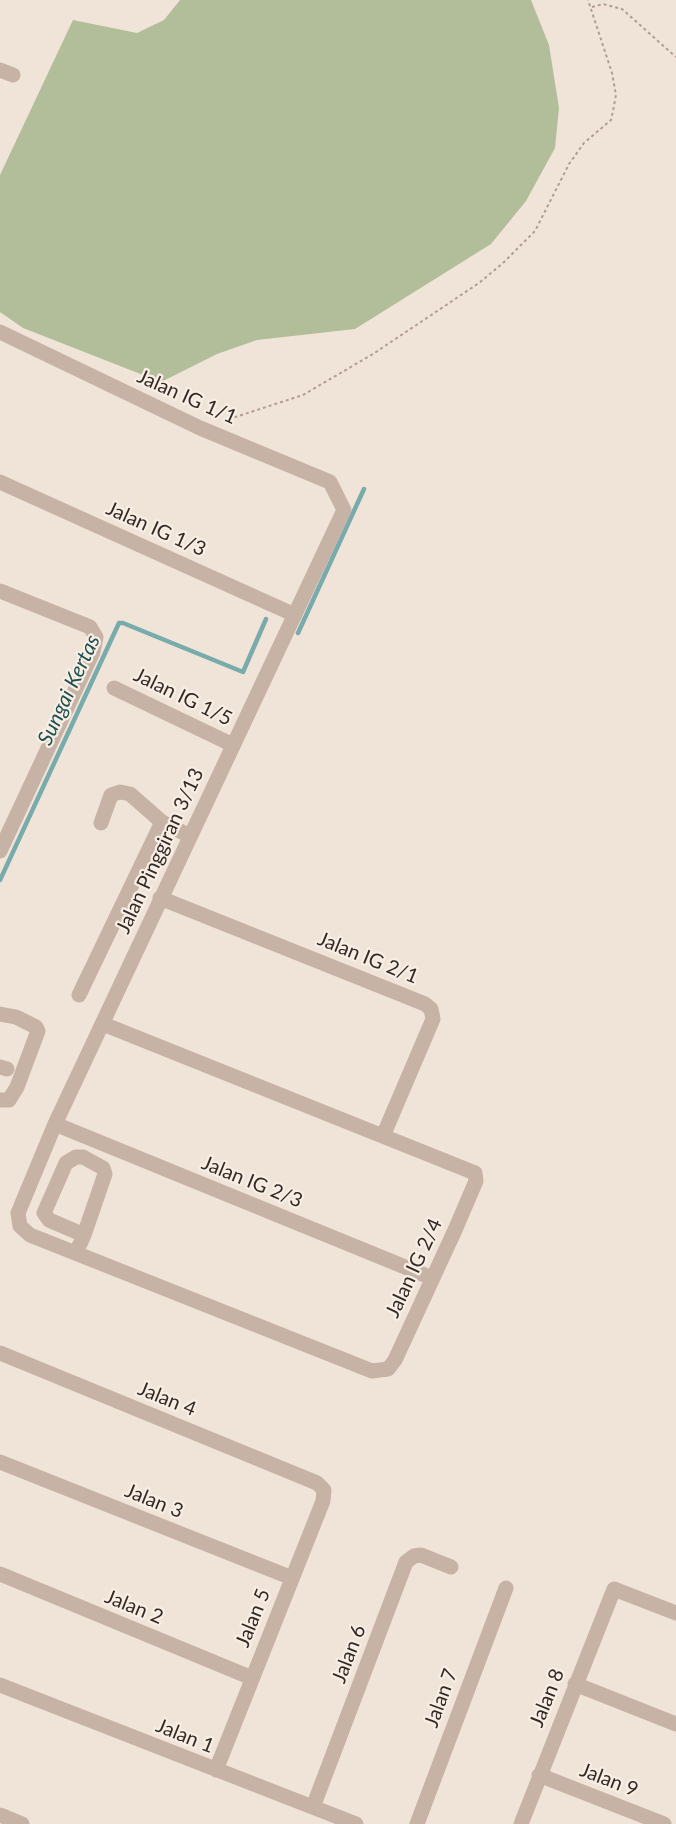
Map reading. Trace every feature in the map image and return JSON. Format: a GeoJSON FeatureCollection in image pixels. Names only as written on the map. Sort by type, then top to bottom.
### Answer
{"type":"FeatureCollection","features":[{"type":"Feature","properties":{"kind":"street","name":"Jalan IG 1/1"},"geometry":{"type":"LineString","coordinates":[[0,332],[200,428],[330,482],[344,510]]}},
{"type":"Feature","properties":{"kind":"street","name":"Jalan IG 1/3"},"geometry":{"type":"LineString","coordinates":[[0,482],[295,615]]}},
{"type":"Feature","properties":{"kind":"street","name":"Jalan Pinggiran 3/13"},"geometry":{"type":"LineString","coordinates":[[18,1213],[55,1124],[344,510]]}},
{"type":"Feature","properties":{"kind":"street"},"geometry":{"type":"LineString","coordinates":[[0,591],[90,627],[96,637],[93,652],[0,851]]}},
{"type":"Feature","properties":{"kind":"street","name":"Jalan IG 1/5"},"geometry":{"type":"LineString","coordinates":[[114,688],[233,745]]}},
{"type":"Feature","properties":{"kind":"street"},"geometry":{"type":"LineString","coordinates":[[101,823],[111,795],[120,792],[130,794],[162,822],[190,836]]}},
{"type":"Feature","properties":{"kind":"street"},"geometry":{"type":"LineString","coordinates":[[79,995],[162,822]]}},
{"type":"Feature","properties":{"kind":"street","name":"Jalan IG 2/1"},"geometry":{"type":"LineString","coordinates":[[160,898],[425,1004],[431,1009],[433,1019],[383,1136]]}},
{"type":"Feature","properties":{"kind":"street"},"geometry":{"type":"LineString","coordinates":[[0,1014],[25,1021],[38,1032],[9,1100],[0,1100]]}},
{"type":"Feature","properties":{"kind":"street","name":"Jalan IG 2/4"},"geometry":{"type":"LineString","coordinates":[[18,1213],[20,1226],[30,1234],[372,1371],[387,1369],[395,1360],[476,1181],[475,1173],[103,1024]]}},
{"type":"Feature","properties":{"kind":"street","name":"Jalan IG 2/3"},"geometry":{"type":"LineString","coordinates":[[55,1124],[432,1278]]}},
{"type":"Feature","properties":{"kind":"street"},"geometry":{"type":"LineString","coordinates":[[76,1253],[84,1234],[105,1174],[103,1168],[82,1157],[76,1157],[66,1163],[44,1213],[49,1220],[84,1234]]}},
{"type":"Feature","properties":{"kind":"street","name":"Jalan 4"},"geometry":{"type":"LineString","coordinates":[[0,1353],[317,1484]]}},
{"type":"Feature","properties":{"kind":"street","name":"Jalan 3"},"geometry":{"type":"LineString","coordinates":[[0,1462],[292,1578]]}},
{"type":"Feature","properties":{"kind":"street","name":"Jalan 5"},"geometry":{"type":"LineString","coordinates":[[216,1770],[323,1501],[324,1490],[317,1484]]}},
{"type":"Feature","properties":{"kind":"street","name":"Jalan 6"},"geometry":{"type":"LineString","coordinates":[[313,1807],[406,1562],[414,1556],[421,1555],[451,1567]]}},
{"type":"Feature","properties":{"kind":"street","name":"Jalan 2"},"geometry":{"type":"LineString","coordinates":[[0,1575],[252,1678]]}},
{"type":"Feature","properties":{"kind":"street","name":"Jalan 7"},"geometry":{"type":"LineString","coordinates":[[417,1824],[506,1588]]}},
{"type":"Feature","properties":{"kind":"street","name":"Jalan 8"},"geometry":{"type":"LineString","coordinates":[[520,1824],[614,1588],[676,1613]]}},
{"type":"Feature","properties":{"kind":"street"},"geometry":{"type":"LineString","coordinates":[[575,1684],[676,1724]]}},
{"type":"Feature","properties":{"kind":"street","name":"Jalan 1"},"geometry":{"type":"LineString","coordinates":[[0,1685],[356,1824]]}},
{"type":"Feature","properties":{"kind":"street","name":"Jalan 9"},"geometry":{"type":"LineString","coordinates":[[538,1775],[664,1824]]}},
{"type":"Feature","properties":{"kind":"street"},"geometry":{"type":"LineString","coordinates":[[0,1815],[22,1824]]}},
{"type":"Feature","properties":{"kind":"path"},"geometry":{"type":"LineString","coordinates":[[200,428],[303,395],[373,354],[479,283],[535,231],[569,164],[584,143],[611,120],[616,95],[612,73],[588,0]]}},
{"type":"Feature","properties":{"kind":"path"},"geometry":{"type":"LineString","coordinates":[[592,7],[603,4],[622,9],[676,57]]}},
{"type":"Feature","properties":{"kind":"green space"},"geometry":{"type":"Polygon","coordinates":[[[180,0],[531,0],[549,45],[559,108],[555,148],[526,201],[491,244],[355,329],[257,340],[217,354],[161,382],[23,328],[0,312],[0,175],[73,20],[137,33],[164,20],[180,0]]]}},
{"type":"Feature","properties":{"kind":"waterway","name":"Sungai Kertas"},"geometry":{"type":"LineString","coordinates":[[298,633],[364,489]]}},
{"type":"Feature","properties":{"kind":"waterway","name":"Sungai Kertas"},"geometry":{"type":"LineString","coordinates":[[0,880],[119,623],[243,672],[266,619]]}}]}
